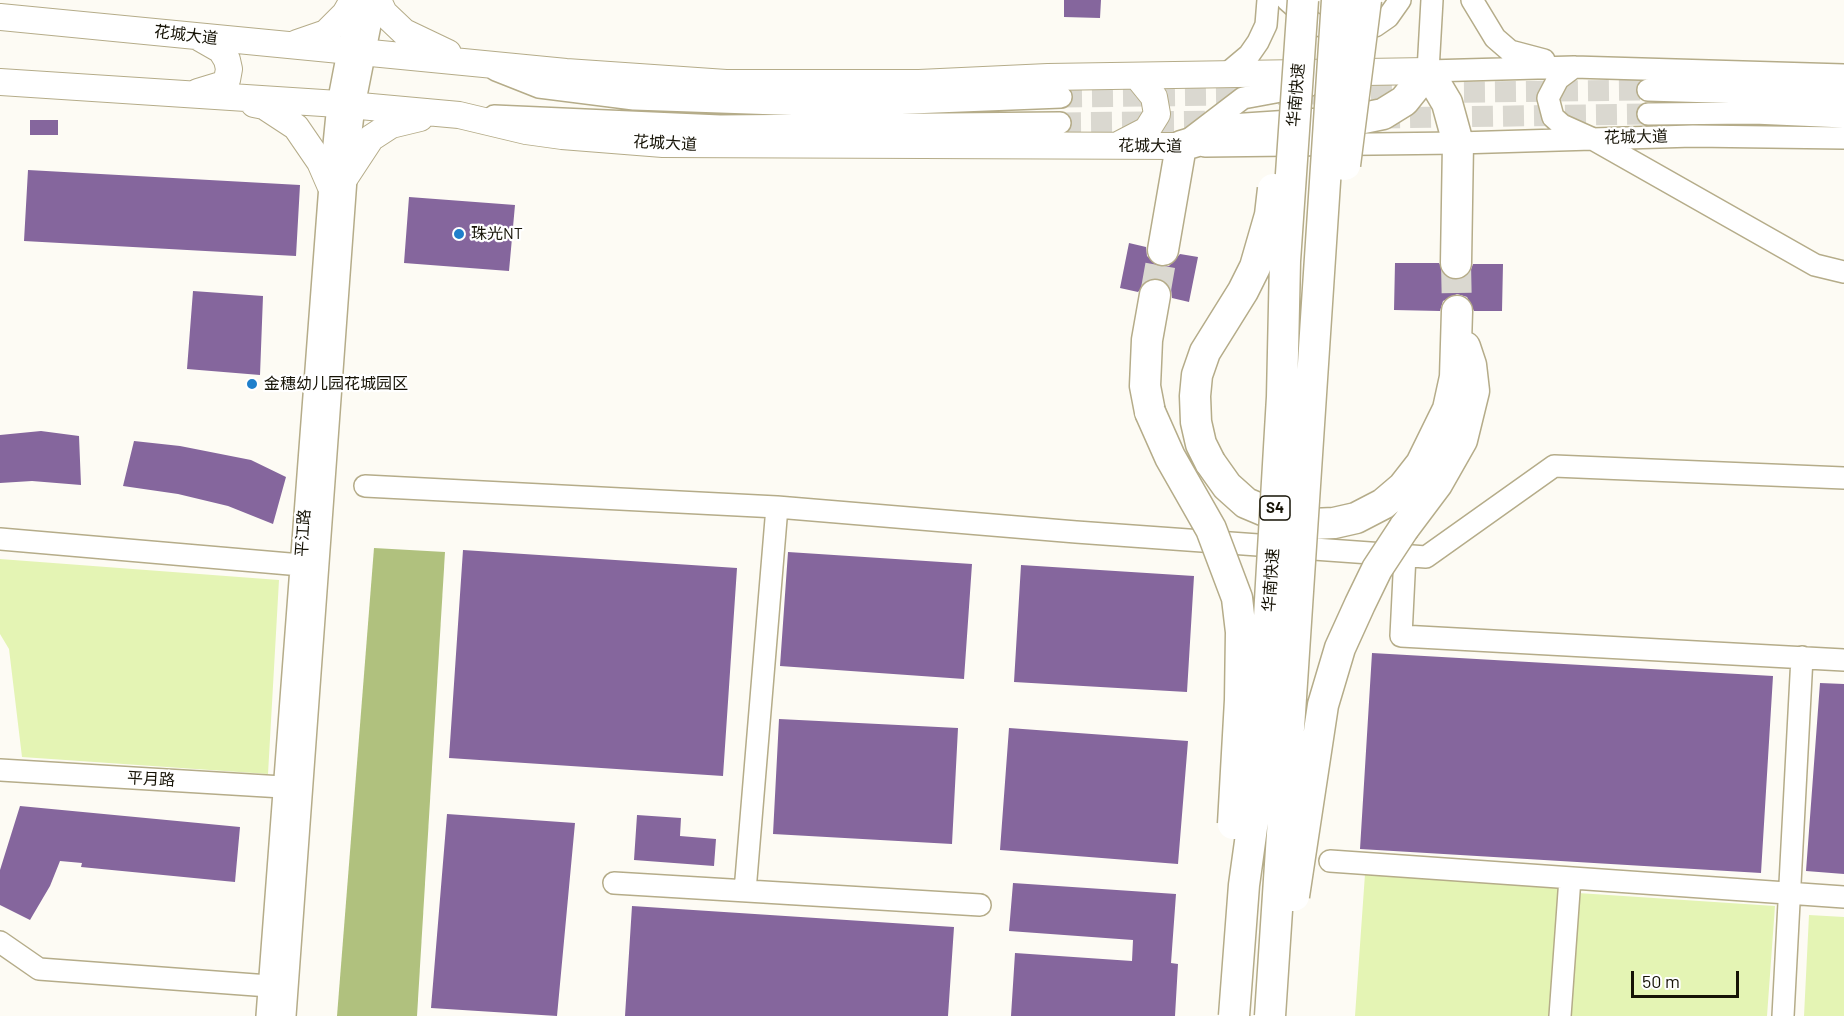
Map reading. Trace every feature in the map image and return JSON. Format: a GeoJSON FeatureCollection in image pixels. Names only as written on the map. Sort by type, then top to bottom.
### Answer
{"type":"FeatureCollection","features":[{"type":"Feature","properties":{"kind":"highway","name":"华南快速"},"geometry":{"type":"LineString","coordinates":[[1270,1016],[1271,974],[1338,0]]}},
{"type":"Feature","properties":{"kind":"highway"},"geometry":{"type":"LineString","coordinates":[[1314,358],[1344,172],[1366,0]]}},
{"type":"Feature","properties":{"kind":"highway","name":"华南快速"},"geometry":{"type":"LineString","coordinates":[[1235,1002],[1244,885],[1260,770],[1282,397],[1285,261],[1302,14]]}},
{"type":"Feature","properties":{"kind":"highway"},"geometry":{"type":"LineString","coordinates":[[1271,974],[1297,887],[1323,705],[1341,648],[1377,569],[1405,542],[1462,440],[1470,415],[1474,391],[1471,365],[1458,320],[1455,377],[1448,409],[1436,438],[1421,464],[1403,487],[1383,504],[1356,518],[1335,523],[1311,524],[1284,519],[1246,504],[1227,486],[1210,462],[1201,444],[1195,396],[1197,375],[1205,352],[1243,291],[1255,267],[1270,215],[1286,82],[1302,14]]}},
{"type":"Feature","properties":{"kind":"highway"},"geometry":{"type":"LineString","coordinates":[[1163,250],[1181,146],[1238,129],[1344,122],[1383,114],[1404,101],[1428,71],[1447,103],[1458,143],[1456,264]]}},
{"type":"Feature","properties":{"kind":"highway"},"geometry":{"type":"LineString","coordinates":[[1155,295],[1147,340],[1145,386],[1150,412],[1170,457],[1211,529],[1237,598],[1241,632],[1236,787],[1227,885],[1235,1002]]}},
{"type":"Feature","properties":{"kind":"main road"},"geometry":{"type":"LineString","coordinates":[[286,46],[326,33],[345,14],[353,0]]}},
{"type":"Feature","properties":{"kind":"main road"},"geometry":{"type":"LineString","coordinates":[[377,0],[384,13],[404,32],[440,51],[479,64]]}},
{"type":"Feature","properties":{"kind":"main road","name":"花城大道"},"geometry":{"type":"LineString","coordinates":[[0,17],[479,64],[726,83],[919,83],[1137,76],[1428,71]]}},
{"type":"Feature","properties":{"kind":"main road"},"geometry":{"type":"LineString","coordinates":[[189,94],[209,90],[227,80],[227,60],[221,50],[196,36]]}},
{"type":"Feature","properties":{"kind":"main road"},"geometry":{"type":"LineString","coordinates":[[1117,145],[1147,130],[1157,114],[1154,97],[1137,76]]}},
{"type":"Feature","properties":{"kind":"main road","name":"花城大道"},"geometry":{"type":"LineString","coordinates":[[0,82],[346,105],[459,115],[544,134],[663,144],[784,147],[1181,146]]}},
{"type":"Feature","properties":{"kind":"main road"},"geometry":{"type":"LineString","coordinates":[[189,94],[264,106],[296,127],[338,180],[380,130],[402,121],[459,115]]}},
{"type":"Feature","properties":{"kind":"street"},"geometry":{"type":"LineString","coordinates":[[355,52],[358,0]]}},
{"type":"Feature","properties":{"kind":"street"},"geometry":{"type":"LineString","coordinates":[[355,52],[377,0]]}},
{"type":"Feature","properties":{"kind":"street"},"geometry":{"type":"LineString","coordinates":[[1224,76],[1249,55],[1258,42],[1266,25],[1268,0]]}},
{"type":"Feature","properties":{"kind":"street"},"geometry":{"type":"LineString","coordinates":[[1287,0],[1313,22],[1324,27],[1352,30],[1375,26],[1389,16],[1400,0]]}},
{"type":"Feature","properties":{"kind":"street"},"geometry":{"type":"LineString","coordinates":[[1428,71],[1432,0]]}},
{"type":"Feature","properties":{"kind":"street"},"geometry":{"type":"LineString","coordinates":[[1472,0],[1495,38],[1510,51],[1574,67]]}},
{"type":"Feature","properties":{"kind":"street","name":"平江路"},"geometry":{"type":"LineString","coordinates":[[285,1016],[301,565],[338,180],[346,105],[355,52]]}},
{"type":"Feature","properties":{"kind":"street","name":"花城大道"},"geometry":{"type":"LineString","coordinates":[[479,64],[538,87],[634,99],[836,106],[1061,97]]}},
{"type":"Feature","properties":{"kind":"street"},"geometry":{"type":"LineString","coordinates":[[1574,67],[1558,79],[1552,89],[1549,108],[1553,117],[1562,125],[1591,138],[1815,265],[1844,272]]}},
{"type":"Feature","properties":{"kind":"street","name":"花城大道"},"geometry":{"type":"LineString","coordinates":[[1428,71],[1574,67],[1844,75]]}},
{"type":"Feature","properties":{"kind":"street"},"geometry":{"type":"LineString","coordinates":[[1648,90],[1844,96]]}},
{"type":"Feature","properties":{"kind":"street","name":"花城大道"},"geometry":{"type":"LineString","coordinates":[[1648,114],[1754,113],[1844,117]]}},
{"type":"Feature","properties":{"kind":"street","name":"花城大道"},"geometry":{"type":"LineString","coordinates":[[459,115],[720,126],[1060,123]]}},
{"type":"Feature","properties":{"kind":"street","name":"花城大道"},"geometry":{"type":"LineString","coordinates":[[1181,146],[1458,143],[1768,135],[1844,138]]}},
{"type":"Feature","properties":{"kind":"street","name":"平江路"},"geometry":{"type":"LineString","coordinates":[[267,1016],[293,787],[338,180]]}},
{"type":"Feature","properties":{"kind":"street"},"geometry":{"type":"LineString","coordinates":[[365,486],[777,507],[1077,532],[1405,542],[1426,556],[1554,466],[1844,478]]}},
{"type":"Feature","properties":{"kind":"street"},"geometry":{"type":"LineString","coordinates":[[745,891],[777,507]]}},
{"type":"Feature","properties":{"kind":"street"},"geometry":{"type":"LineString","coordinates":[[0,539],[301,565]]}},
{"type":"Feature","properties":{"kind":"street"},"geometry":{"type":"LineString","coordinates":[[1405,542],[1401,636],[1844,660]]}},
{"type":"Feature","properties":{"kind":"street"},"geometry":{"type":"LineString","coordinates":[[1783,1016],[1802,657]]}},
{"type":"Feature","properties":{"kind":"street","name":"平月路"},"geometry":{"type":"LineString","coordinates":[[0,770],[293,787]]}},
{"type":"Feature","properties":{"kind":"street"},"geometry":{"type":"LineString","coordinates":[[1330,861],[1844,897]]}},
{"type":"Feature","properties":{"kind":"street"},"geometry":{"type":"LineString","coordinates":[[1560,1016],[1570,879]]}},
{"type":"Feature","properties":{"kind":"street"},"geometry":{"type":"LineString","coordinates":[[614,883],[980,905]]}},
{"type":"Feature","properties":{"kind":"street"},"geometry":{"type":"LineString","coordinates":[[0,942],[39,969],[269,986]]}},
{"type":"Feature","properties":{"kind":"green space"},"geometry":{"type":"Polygon","coordinates":[[[374,548],[445,552],[417,1016],[337,1016],[374,548]]]}},
{"type":"Feature","properties":{"kind":"green space"},"geometry":{"type":"Polygon","coordinates":[[[0,559],[279,580],[268,774],[22,757],[9,649],[0,634],[0,559]]]}},
{"type":"Feature","properties":{"kind":"green space"},"geometry":{"type":"Polygon","coordinates":[[[1365,874],[1563,887],[1554,1016],[1355,1016],[1365,874]]]}},
{"type":"Feature","properties":{"kind":"green space"},"geometry":{"type":"Polygon","coordinates":[[[1578,893],[1775,906],[1767,1016],[1569,1016],[1578,893]]]}},
{"type":"Feature","properties":{"kind":"green space"},"geometry":{"type":"Polygon","coordinates":[[[1809,915],[1844,917],[1844,1016],[1804,1016],[1809,915]]]}},
{"type":"Feature","properties":{"kind":"building"},"geometry":{"type":"Polygon","coordinates":[[[1064,0],[1101,0],[1100,18],[1064,17],[1064,0]]]}},
{"type":"Feature","properties":{"kind":"building"},"geometry":{"type":"Polygon","coordinates":[[[30,120],[58,120],[58,135],[30,135],[30,120]]]}},
{"type":"Feature","properties":{"kind":"building"},"geometry":{"type":"Polygon","coordinates":[[[28,170],[300,185],[296,256],[24,241],[28,170]]]}},
{"type":"Feature","properties":{"kind":"building","name":"珠光NT"},"geometry":{"type":"Polygon","coordinates":[[[409,197],[515,205],[509,271],[404,263],[409,197]]]}},
{"type":"Feature","properties":{"kind":"building"},"geometry":{"type":"Polygon","coordinates":[[[1129,243],[1146,247],[1147,256],[1160,267],[1169,266],[1180,254],[1198,257],[1189,302],[1172,298],[1171,289],[1159,278],[1149,279],[1138,292],[1120,288],[1129,243]]]}},
{"type":"Feature","properties":{"kind":"building"},"geometry":{"type":"Polygon","coordinates":[[[1395,263],[1439,263],[1447,277],[1456,280],[1470,272],[1473,264],[1503,264],[1502,311],[1474,311],[1467,297],[1457,294],[1443,301],[1440,311],[1394,310],[1395,263]]]}},
{"type":"Feature","properties":{"kind":"building"},"geometry":{"type":"Polygon","coordinates":[[[193,291],[263,296],[260,375],[187,369],[193,291]]]}},
{"type":"Feature","properties":{"kind":"building"},"geometry":{"type":"Polygon","coordinates":[[[41,431],[79,436],[81,485],[32,481],[0,483],[0,435],[41,431]]]}},
{"type":"Feature","properties":{"kind":"building"},"geometry":{"type":"Polygon","coordinates":[[[134,441],[180,446],[251,460],[286,477],[273,524],[228,506],[178,494],[123,486],[134,441]]]}},
{"type":"Feature","properties":{"kind":"building"},"geometry":{"type":"Polygon","coordinates":[[[463,550],[737,568],[723,776],[449,758],[463,550]]]}},
{"type":"Feature","properties":{"kind":"building"},"geometry":{"type":"Polygon","coordinates":[[[788,552],[972,564],[964,679],[780,666],[788,552]]]}},
{"type":"Feature","properties":{"kind":"building"},"geometry":{"type":"Polygon","coordinates":[[[1021,565],[1194,576],[1187,692],[1014,682],[1021,565]]]}},
{"type":"Feature","properties":{"kind":"building"},"geometry":{"type":"Polygon","coordinates":[[[1372,653],[1773,676],[1761,873],[1360,849],[1372,653]]]}},
{"type":"Feature","properties":{"kind":"building"},"geometry":{"type":"Polygon","coordinates":[[[1820,683],[1844,684],[1844,874],[1806,871],[1820,683]]]}},
{"type":"Feature","properties":{"kind":"building"},"geometry":{"type":"Polygon","coordinates":[[[779,719],[958,728],[952,844],[773,834],[779,719]]]}},
{"type":"Feature","properties":{"kind":"building"},"geometry":{"type":"Polygon","coordinates":[[[1009,728],[1188,741],[1178,864],[1000,850],[1009,728]]]}},
{"type":"Feature","properties":{"kind":"building"},"geometry":{"type":"Polygon","coordinates":[[[20,806],[240,827],[235,882],[81,867],[82,863],[60,861],[50,886],[30,920],[0,905],[0,870],[20,806]]]}},
{"type":"Feature","properties":{"kind":"building"},"geometry":{"type":"Polygon","coordinates":[[[447,814],[575,823],[557,1016],[431,1008],[447,814]]]}},
{"type":"Feature","properties":{"kind":"building"},"geometry":{"type":"Polygon","coordinates":[[[637,815],[681,818],[680,836],[716,839],[714,866],[634,860],[637,815]]]}},
{"type":"Feature","properties":{"kind":"building"},"geometry":{"type":"Polygon","coordinates":[[[1013,883],[1176,894],[1171,963],[1178,964],[1175,1016],[1011,1016],[1015,953],[1132,961],[1133,940],[1009,931],[1013,883]]]}},
{"type":"Feature","properties":{"kind":"building"},"geometry":{"type":"Polygon","coordinates":[[[632,906],[954,927],[948,1016],[625,1016],[632,906]]]}},
{"type":"Feature","properties":{"kind":"tunnel"},"geometry":{"type":"LineString","coordinates":[[1061,97],[1648,90]]}},
{"type":"Feature","properties":{"kind":"tunnel"},"geometry":{"type":"LineString","coordinates":[[1379,118],[1648,114]]}},
{"type":"Feature","properties":{"kind":"tunnel"},"geometry":{"type":"LineString","coordinates":[[1060,123],[1224,121]]}},
{"type":"Feature","properties":{"kind":"tunnel"},"geometry":{"type":"LineString","coordinates":[[1155,295],[1163,250]]}},
{"type":"Feature","properties":{"kind":"tunnel"},"geometry":{"type":"LineString","coordinates":[[1456,263],[1457,311]]}},
{"type":"Feature","properties":{"kind":"place","name":"珠光NT"},"geometry":{"type":"Point","coordinates":[459,234]}},
{"type":"Feature","properties":{"kind":"place","name":"金穗幼儿园花城园区"},"geometry":{"type":"Point","coordinates":[252,384]}}]}
